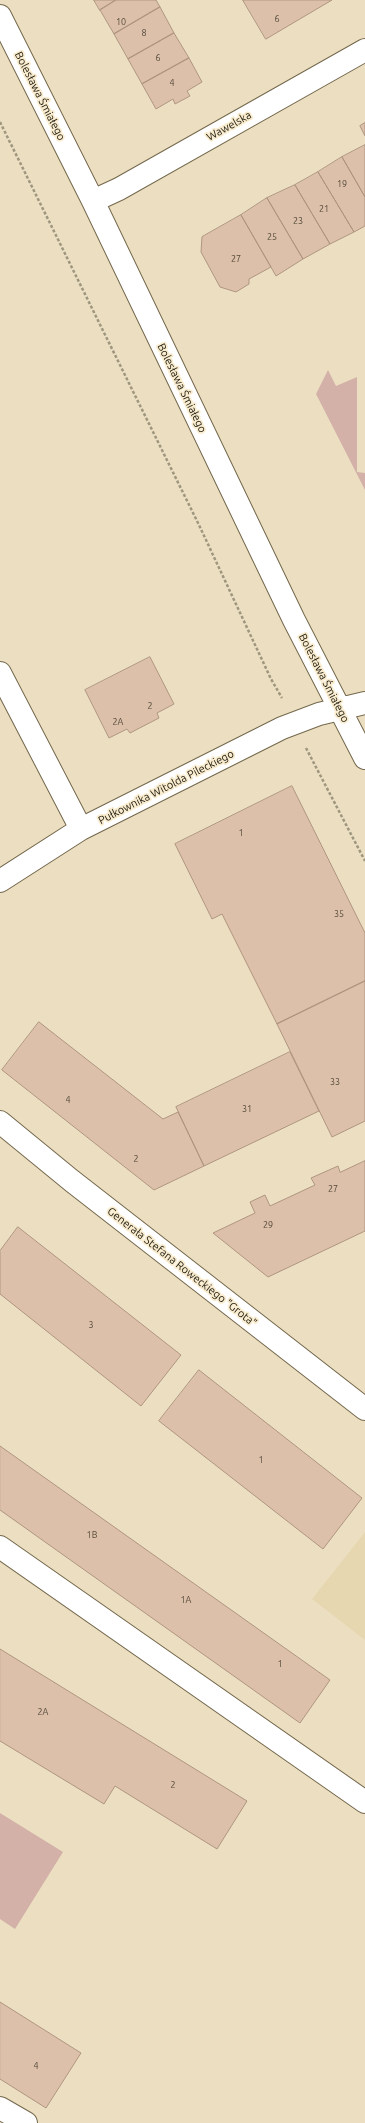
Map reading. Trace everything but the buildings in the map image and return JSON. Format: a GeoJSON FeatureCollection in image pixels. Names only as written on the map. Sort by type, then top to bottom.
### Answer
{"type":"FeatureCollection","features":[{"type":"Feature","properties":{"kind":"street","name":"Bolesława Śmiałego"},"geometry":{"type":"LineString","coordinates":[[0,16],[93,201],[256,542],[365,758]]}},
{"type":"Feature","properties":{"kind":"street","name":"Wawelska"},"geometry":{"type":"LineString","coordinates":[[93,201],[119,189],[365,50]]}},
{"type":"Feature","properties":{"kind":"street"},"geometry":{"type":"LineString","coordinates":[[0,673],[81,829]]}},
{"type":"Feature","properties":{"kind":"street","name":"Pułkownika Witolda Pileckiego"},"geometry":{"type":"LineString","coordinates":[[0,881],[81,829],[294,723],[365,703]]}},
{"type":"Feature","properties":{"kind":"street","name":"Generała Stefana Roweckiego \"Grota\""},"geometry":{"type":"LineString","coordinates":[[0,1122],[84,1191],[365,1409]]}},
{"type":"Feature","properties":{"kind":"street"},"geometry":{"type":"LineString","coordinates":[[0,1547],[365,1802]]}},
{"type":"Feature","properties":{"kind":"street"},"geometry":{"type":"LineString","coordinates":[[0,2108],[26,2123]]}},
{"type":"Feature","properties":{"kind":"path"},"geometry":{"type":"LineString","coordinates":[[0,122],[200,525],[294,723],[365,861]]}},
{"type":"Feature","properties":{"kind":"shaded area"},"geometry":{"type":"Polygon","coordinates":[[[328,370],[336,386],[357,377],[357,472],[365,473],[365,490],[316,394],[328,370]]]}},
{"type":"Feature","properties":{"kind":"shaded area"},"geometry":{"type":"Polygon","coordinates":[[[365,1532],[365,1640],[312,1599],[365,1532]]]}},
{"type":"Feature","properties":{"kind":"shaded area"},"geometry":{"type":"Polygon","coordinates":[[[0,1813],[63,1852],[15,1929],[0,1919],[0,1813]]]}}]}
